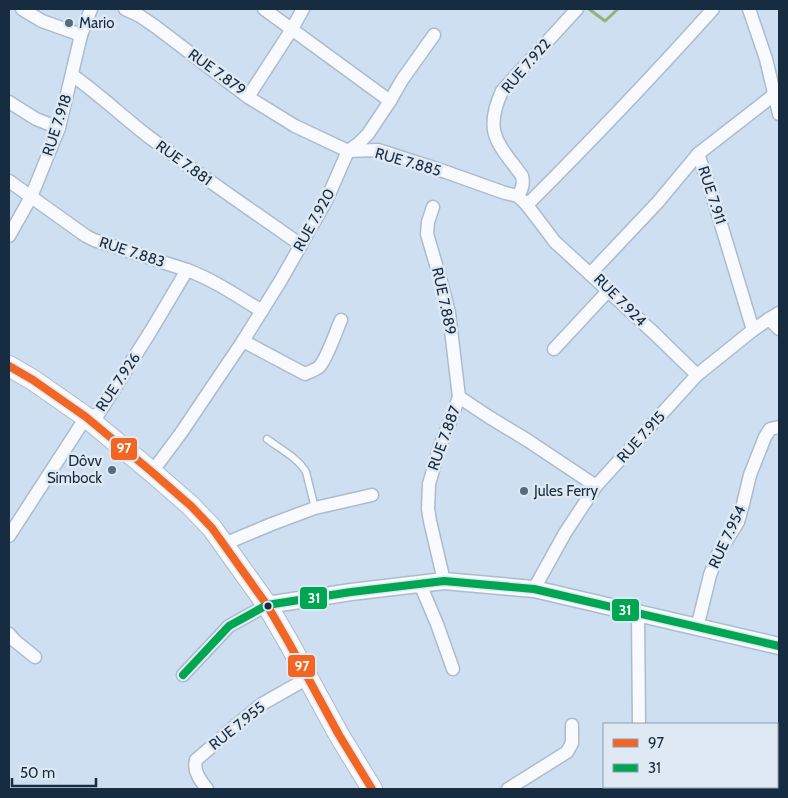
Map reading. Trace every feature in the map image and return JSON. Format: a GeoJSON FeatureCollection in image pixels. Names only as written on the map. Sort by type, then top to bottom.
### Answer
{"type":"FeatureCollection","features":[{"type":"Feature","properties":{"kind":"main road"},"geometry":{"type":"LineString","coordinates":[[9,366],[33,380],[86,417],[191,506],[212,528],[267,605],[339,735],[372,789]]}},
{"type":"Feature","properties":{"kind":"street"},"geometry":{"type":"LineString","coordinates":[[22,9],[42,21],[81,35]]}},
{"type":"Feature","properties":{"kind":"street","name":"RUE 7.918"},"geometry":{"type":"LineString","coordinates":[[9,236],[31,197],[59,128],[81,35],[91,9]]}},
{"type":"Feature","properties":{"kind":"street","name":"RUE 7.879"},"geometry":{"type":"LineString","coordinates":[[125,9],[156,27],[248,96],[303,9]]}},
{"type":"Feature","properties":{"kind":"street"},"geometry":{"type":"LineString","coordinates":[[264,9],[390,101]]}},
{"type":"Feature","properties":{"kind":"street","name":"RUE 7.922"},"geometry":{"type":"LineString","coordinates":[[523,200],[522,176],[495,138],[493,126],[497,102],[502,91],[577,9]]}},
{"type":"Feature","properties":{"kind":"street"},"geometry":{"type":"LineString","coordinates":[[590,274],[555,242],[523,200],[599,132],[713,9]]}},
{"type":"Feature","properties":{"kind":"street"},"geometry":{"type":"LineString","coordinates":[[749,9],[766,59],[779,114]]}},
{"type":"Feature","properties":{"kind":"street","name":"RUE 7.920"},"geometry":{"type":"LineString","coordinates":[[152,472],[181,433],[243,341],[281,280],[327,199],[348,151],[368,134],[402,80],[434,35]]}},
{"type":"Feature","properties":{"kind":"street","name":"RUE 7.881"},"geometry":{"type":"LineString","coordinates":[[72,75],[154,141],[301,245]]}},
{"type":"Feature","properties":{"kind":"street","name":"RUE 7.911"},"geometry":{"type":"LineString","coordinates":[[753,330],[698,154],[775,94]]}},
{"type":"Feature","properties":{"kind":"street","name":"RUE 7.885"},"geometry":{"type":"LineString","coordinates":[[248,96],[295,126],[348,151],[378,150],[523,200]]}},
{"type":"Feature","properties":{"kind":"street"},"geometry":{"type":"LineString","coordinates":[[9,102],[36,119],[59,128]]}},
{"type":"Feature","properties":{"kind":"street","name":"RUE 7.924"},"geometry":{"type":"LineString","coordinates":[[697,375],[590,274],[658,202],[698,154]]}},
{"type":"Feature","properties":{"kind":"street","name":"RUE 7.883"},"geometry":{"type":"LineString","coordinates":[[9,181],[86,236],[187,270],[213,281],[262,311]]}},
{"type":"Feature","properties":{"kind":"street","name":"RUE 7.889"},"geometry":{"type":"LineString","coordinates":[[433,207],[427,225],[427,234],[449,313],[459,397]]}},
{"type":"Feature","properties":{"kind":"street","name":"RUE 7.926"},"geometry":{"type":"LineString","coordinates":[[9,536],[86,417],[100,413],[187,270]]}},
{"type":"Feature","properties":{"kind":"street"},"geometry":{"type":"LineString","coordinates":[[554,349],[608,291]]}},
{"type":"Feature","properties":{"kind":"street"},"geometry":{"type":"LineString","coordinates":[[774,316],[779,328]]}},
{"type":"Feature","properties":{"kind":"street","name":"RUE 7.915"},"geometry":{"type":"LineString","coordinates":[[534,589],[565,533],[596,486],[697,375],[753,330],[774,316]]}},
{"type":"Feature","properties":{"kind":"street"},"geometry":{"type":"LineString","coordinates":[[243,341],[305,374],[319,366],[325,358],[341,320]]}},
{"type":"Feature","properties":{"kind":"street","name":"RUE 7.887"},"geometry":{"type":"LineString","coordinates":[[444,581],[428,509],[428,484],[459,397],[596,486]]}},
{"type":"Feature","properties":{"kind":"street","name":"RUE 7.954"},"geometry":{"type":"LineString","coordinates":[[697,628],[710,575],[718,554],[738,522],[750,475],[758,454],[770,429],[779,427]]}},
{"type":"Feature","properties":{"kind":"street"},"geometry":{"type":"LineString","coordinates":[[224,544],[315,508],[372,495]]}},
{"type":"Feature","properties":{"kind":"street"},"geometry":{"type":"LineString","coordinates":[[183,675],[229,626],[267,605],[444,581],[534,589],[779,646]]}},
{"type":"Feature","properties":{"kind":"street"},"geometry":{"type":"LineString","coordinates":[[420,584],[453,669]]}},
{"type":"Feature","properties":{"kind":"street"},"geometry":{"type":"LineString","coordinates":[[638,614],[640,723]]}},
{"type":"Feature","properties":{"kind":"street"},"geometry":{"type":"LineString","coordinates":[[9,634],[35,657]]}},
{"type":"Feature","properties":{"kind":"street","name":"RUE 7.955"},"geometry":{"type":"LineString","coordinates":[[207,789],[198,777],[195,769],[196,760],[262,704],[308,678]]}},
{"type":"Feature","properties":{"kind":"street"},"geometry":{"type":"LineString","coordinates":[[508,789],[567,752],[572,743],[572,725]]}},
{"type":"Feature","properties":{"kind":"lane"},"geometry":{"type":"LineString","coordinates":[[267,439],[304,468],[315,508]]}},
{"type":"Feature","properties":{"kind":"waterway"},"geometry":{"type":"LineString","coordinates":[[589,9],[605,21],[618,9]]}},
{"type":"Feature","properties":{"kind":"transit line","name":"97"},"geometry":{"type":"LineString","coordinates":[[9,366],[33,380],[86,417],[191,506],[212,528],[267,605],[339,735],[372,789]]}},
{"type":"Feature","properties":{"kind":"transit line","name":"31"},"geometry":{"type":"LineString","coordinates":[[183,675],[229,626],[267,605],[351,592],[444,581],[534,589],[779,646]]}},
{"type":"Feature","properties":{"kind":"place","name":"Mario"},"geometry":{"type":"Point","coordinates":[69,23]}},
{"type":"Feature","properties":{"kind":"place","name":"Dôvv Simbock"},"geometry":{"type":"Point","coordinates":[112,470]}},
{"type":"Feature","properties":{"kind":"place","name":"Jules Ferry"},"geometry":{"type":"Point","coordinates":[524,491]}}]}
